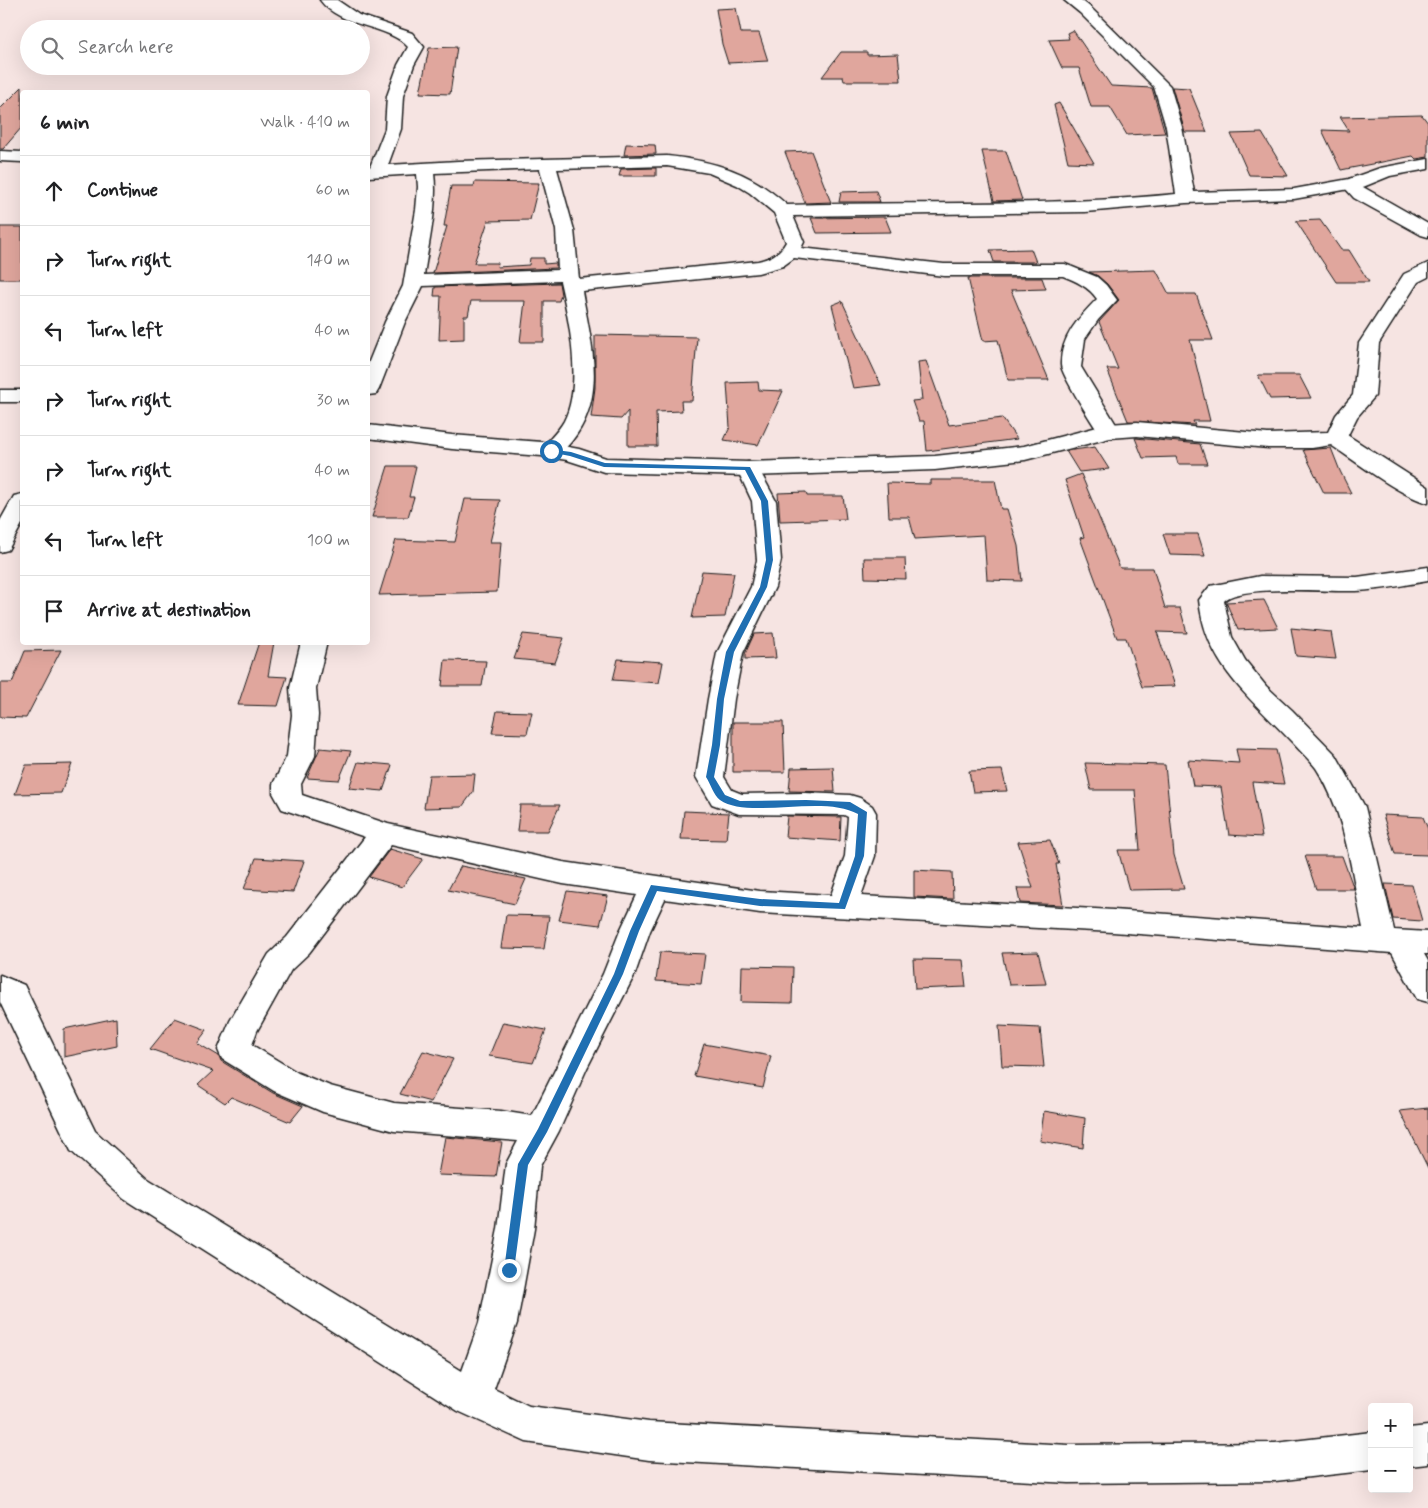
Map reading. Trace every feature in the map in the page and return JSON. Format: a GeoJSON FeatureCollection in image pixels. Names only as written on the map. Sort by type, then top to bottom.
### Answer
{"type":"FeatureCollection","features":[{"type":"Feature","properties":{"kind":"street"},"geometry":{"type":"LineString","coordinates":[[327,0],[360,20]]}},
{"type":"Feature","properties":{"kind":"street"},"geometry":{"type":"LineString","coordinates":[[1071,0],[1085,10],[1162,86],[1174,128],[1186,198]]}},
{"type":"Feature","properties":{"kind":"street"},"geometry":{"type":"LineString","coordinates":[[370,23],[407,36],[416,47],[406,65],[395,96],[393,129],[372,172],[668,161],[714,168],[741,179],[771,200],[782,211],[795,242],[790,252],[781,262],[758,266],[570,280],[414,280]]}},
{"type":"Feature","properties":{"kind":"street"},"geometry":{"type":"LineString","coordinates":[[0,156],[20,157]]}},
{"type":"Feature","properties":{"kind":"street"},"geometry":{"type":"LineString","coordinates":[[548,164],[565,230],[570,280],[582,353],[583,390],[576,419],[551,451]]}},
{"type":"Feature","properties":{"kind":"street"},"geometry":{"type":"LineString","coordinates":[[782,211],[847,208],[1102,206],[1186,198],[1294,194],[1355,183],[1386,172],[1428,164]]}},
{"type":"Feature","properties":{"kind":"street"},"geometry":{"type":"LineString","coordinates":[[370,383],[395,322],[413,286],[425,210],[427,187],[425,169]]}},
{"type":"Feature","properties":{"kind":"street"},"geometry":{"type":"LineString","coordinates":[[1355,183],[1354,188],[1360,194],[1428,230]]}},
{"type":"Feature","properties":{"kind":"street"},"geometry":{"type":"LineString","coordinates":[[790,252],[944,270],[1066,270],[1100,287],[1107,300],[1091,316],[1075,339],[1071,367],[1109,431]]}},
{"type":"Feature","properties":{"kind":"street"},"geometry":{"type":"LineString","coordinates":[[1336,438],[1347,415],[1364,396],[1369,343],[1411,278],[1428,269]]}},
{"type":"Feature","properties":{"kind":"street"},"geometry":{"type":"LineString","coordinates":[[0,396],[20,396]]}},
{"type":"Feature","properties":{"kind":"street"},"geometry":{"type":"LineString","coordinates":[[370,432],[551,451],[571,454],[604,465],[748,468],[935,464],[1025,453],[1109,431],[1137,429],[1268,441],[1312,441],[1336,438],[1428,496]]}},
{"type":"Feature","properties":{"kind":"street"},"geometry":{"type":"LineString","coordinates":[[748,468],[764,501],[769,560],[763,587],[730,652],[720,699],[716,745],[710,777],[722,798],[739,804],[806,803],[850,805],[862,812],[860,856],[842,907]]}},
{"type":"Feature","properties":{"kind":"street"},"geometry":{"type":"LineString","coordinates":[[0,545],[20,506]]}},
{"type":"Feature","properties":{"kind":"street"},"geometry":{"type":"LineString","coordinates":[[1428,574],[1357,584],[1260,584],[1219,591],[1212,600],[1213,616],[1219,637],[1234,664],[1257,692],[1283,716],[1326,762],[1351,807],[1404,942],[1428,990]]}},
{"type":"Feature","properties":{"kind":"street"},"geometry":{"type":"LineString","coordinates":[[313,645],[303,688],[305,715],[301,756],[287,784],[287,793],[292,802],[384,833],[562,873],[654,888],[760,902],[1114,921],[1404,942]]}},
{"type":"Feature","properties":{"kind":"street"},"geometry":{"type":"LineString","coordinates":[[384,833],[346,885],[298,945],[280,962],[240,1030],[234,1050],[286,1082],[323,1098],[394,1117],[501,1125],[542,1132]]}},
{"type":"Feature","properties":{"kind":"street"},"geometry":{"type":"LineString","coordinates":[[472,1398],[498,1323],[516,1229],[523,1164],[542,1132],[619,974],[654,888]]}},
{"type":"Feature","properties":{"kind":"street"},"geometry":{"type":"LineString","coordinates":[[0,988],[12,994],[83,1141],[136,1189],[472,1398],[526,1424],[659,1442],[1069,1464],[1276,1462],[1368,1451]]}},
{"type":"Feature","properties":{"kind":"street"},"geometry":{"type":"LineString","coordinates":[[1413,1447],[1428,1445]]}},
{"type":"Feature","properties":{"kind":"building"},"geometry":{"type":"Polygon","coordinates":[[[736,8],[741,33],[759,33],[768,61],[728,63],[722,44],[716,9],[736,8]]]}},
{"type":"Feature","properties":{"kind":"building"},"geometry":{"type":"Polygon","coordinates":[[[1073,30],[1111,86],[1152,88],[1165,133],[1127,135],[1110,107],[1091,107],[1079,68],[1062,68],[1049,40],[1069,39],[1067,33],[1073,30]]]}},
{"type":"Feature","properties":{"kind":"building"},"geometry":{"type":"Polygon","coordinates":[[[457,47],[450,94],[420,93],[429,48],[457,47]]]}},
{"type":"Feature","properties":{"kind":"building"},"geometry":{"type":"Polygon","coordinates":[[[841,52],[867,52],[867,55],[898,54],[901,81],[844,81],[843,77],[822,77],[841,52]]]}},
{"type":"Feature","properties":{"kind":"building"},"geometry":{"type":"Polygon","coordinates":[[[22,87],[22,90],[20,90],[20,129],[3,149],[0,149],[0,109],[22,87]]]}},
{"type":"Feature","properties":{"kind":"building"},"geometry":{"type":"Polygon","coordinates":[[[1172,87],[1189,88],[1207,132],[1185,132],[1172,87]]]}},
{"type":"Feature","properties":{"kind":"building"},"geometry":{"type":"Polygon","coordinates":[[[1059,103],[1094,163],[1068,162],[1054,105],[1059,103]]]}},
{"type":"Feature","properties":{"kind":"building"},"geometry":{"type":"Polygon","coordinates":[[[1422,115],[1428,123],[1428,157],[1416,159],[1413,156],[1341,170],[1322,130],[1349,131],[1340,117],[1422,115]]]}},
{"type":"Feature","properties":{"kind":"building"},"geometry":{"type":"Polygon","coordinates":[[[1262,133],[1288,176],[1249,175],[1231,134],[1262,133]]]}},
{"type":"Feature","properties":{"kind":"building"},"geometry":{"type":"Polygon","coordinates":[[[626,144],[655,145],[656,154],[624,155],[626,144]]]}},
{"type":"Feature","properties":{"kind":"building"},"geometry":{"type":"Polygon","coordinates":[[[811,151],[831,202],[805,203],[785,152],[811,151]]]}},
{"type":"Feature","properties":{"kind":"building"},"geometry":{"type":"Polygon","coordinates":[[[982,151],[1006,151],[1022,200],[994,201],[982,151]]]}},
{"type":"Feature","properties":{"kind":"building"},"geometry":{"type":"Polygon","coordinates":[[[656,168],[656,176],[619,176],[621,169],[656,168]]]}},
{"type":"Feature","properties":{"kind":"building"},"geometry":{"type":"Polygon","coordinates":[[[475,182],[539,183],[530,220],[488,221],[474,263],[498,263],[497,267],[529,265],[530,258],[544,258],[544,264],[556,263],[556,268],[433,273],[447,226],[444,226],[451,186],[474,186],[475,182]]]}},
{"type":"Feature","properties":{"kind":"building"},"geometry":{"type":"Polygon","coordinates":[[[876,191],[880,202],[839,202],[841,192],[876,191]]]}},
{"type":"Feature","properties":{"kind":"building"},"geometry":{"type":"Polygon","coordinates":[[[885,217],[891,232],[817,233],[811,218],[885,217]]]}},
{"type":"Feature","properties":{"kind":"building"},"geometry":{"type":"Polygon","coordinates":[[[1320,220],[1341,250],[1349,250],[1369,282],[1336,282],[1296,221],[1320,220]]]}},
{"type":"Feature","properties":{"kind":"building"},"geometry":{"type":"Polygon","coordinates":[[[0,227],[20,227],[20,279],[0,279],[0,227]]]}},
{"type":"Feature","properties":{"kind":"building"},"geometry":{"type":"Polygon","coordinates":[[[1031,249],[1036,262],[994,262],[990,250],[1031,249]]]}},
{"type":"Feature","properties":{"kind":"building"},"geometry":{"type":"Polygon","coordinates":[[[1156,270],[1169,294],[1196,294],[1213,340],[1190,340],[1210,421],[1193,421],[1195,425],[1128,421],[1107,369],[1118,369],[1099,322],[1119,300],[1107,284],[1098,276],[1089,272],[1156,270]]]}},
{"type":"Feature","properties":{"kind":"building"},"geometry":{"type":"Polygon","coordinates":[[[968,278],[1042,278],[1046,289],[1011,290],[1049,380],[1008,380],[998,340],[983,341],[968,278]]]}},
{"type":"Feature","properties":{"kind":"building"},"geometry":{"type":"Polygon","coordinates":[[[559,283],[561,295],[559,301],[544,301],[544,342],[520,342],[525,301],[471,301],[468,316],[464,316],[464,339],[439,340],[441,296],[434,296],[435,287],[559,283]]]}},
{"type":"Feature","properties":{"kind":"building"},"geometry":{"type":"Polygon","coordinates":[[[842,301],[881,385],[853,388],[832,305],[842,301]]]}},
{"type":"Feature","properties":{"kind":"building"},"geometry":{"type":"Polygon","coordinates":[[[595,335],[697,337],[692,401],[681,401],[682,411],[656,412],[657,446],[628,446],[628,411],[621,419],[591,417],[595,388],[595,335]]]}},
{"type":"Feature","properties":{"kind":"building"},"geometry":{"type":"Polygon","coordinates":[[[926,361],[949,425],[1002,418],[1017,439],[927,451],[924,421],[919,421],[912,401],[922,400],[918,362],[926,361]]]}},
{"type":"Feature","properties":{"kind":"building"},"geometry":{"type":"Polygon","coordinates":[[[1258,375],[1299,375],[1311,398],[1270,399],[1258,375]]]}},
{"type":"Feature","properties":{"kind":"building"},"geometry":{"type":"Polygon","coordinates":[[[758,382],[759,390],[783,391],[758,445],[724,440],[730,427],[727,383],[758,382]]]}},
{"type":"Feature","properties":{"kind":"building"},"geometry":{"type":"Polygon","coordinates":[[[1135,438],[1200,444],[1207,464],[1178,464],[1176,457],[1143,458],[1135,438]]]}},
{"type":"Feature","properties":{"kind":"building"},"geometry":{"type":"Polygon","coordinates":[[[1095,447],[1109,469],[1079,472],[1066,451],[1095,447]]]}},
{"type":"Feature","properties":{"kind":"building"},"geometry":{"type":"Polygon","coordinates":[[[1331,448],[1351,493],[1324,493],[1303,450],[1331,448]]]}},
{"type":"Feature","properties":{"kind":"building"},"geometry":{"type":"Polygon","coordinates":[[[388,466],[416,466],[409,497],[414,497],[408,517],[372,517],[388,466]]]}},
{"type":"Feature","properties":{"kind":"building"},"geometry":{"type":"Polygon","coordinates":[[[1081,474],[1120,568],[1153,568],[1165,608],[1180,608],[1187,633],[1157,632],[1175,686],[1142,687],[1126,638],[1117,638],[1080,538],[1084,537],[1065,480],[1081,474]]]}},
{"type":"Feature","properties":{"kind":"building"},"geometry":{"type":"Polygon","coordinates":[[[930,480],[995,480],[1001,509],[1007,509],[1018,546],[1022,581],[987,580],[984,535],[915,539],[909,517],[889,517],[887,483],[930,484],[930,480]]]}},
{"type":"Feature","properties":{"kind":"building"},"geometry":{"type":"Polygon","coordinates":[[[806,492],[807,496],[843,496],[846,519],[780,521],[778,493],[806,492]]]}},
{"type":"Feature","properties":{"kind":"building"},"geometry":{"type":"Polygon","coordinates":[[[465,499],[500,500],[490,542],[501,542],[497,592],[379,595],[396,540],[455,542],[465,499]]]}},
{"type":"Feature","properties":{"kind":"building"},"geometry":{"type":"Polygon","coordinates":[[[1163,534],[1198,534],[1205,556],[1170,555],[1163,534]]]}},
{"type":"Feature","properties":{"kind":"building"},"geometry":{"type":"Polygon","coordinates":[[[864,558],[905,558],[906,579],[865,578],[864,558]]]}},
{"type":"Feature","properties":{"kind":"building"},"geometry":{"type":"Polygon","coordinates":[[[702,571],[734,573],[725,617],[692,618],[702,571]]]}},
{"type":"Feature","properties":{"kind":"building"},"geometry":{"type":"Polygon","coordinates":[[[1264,600],[1278,628],[1238,630],[1226,602],[1264,600]]]}},
{"type":"Feature","properties":{"kind":"building"},"geometry":{"type":"Polygon","coordinates":[[[1291,628],[1331,632],[1336,659],[1296,656],[1291,628]]]}},
{"type":"Feature","properties":{"kind":"building"},"geometry":{"type":"Polygon","coordinates":[[[773,633],[776,658],[745,659],[745,654],[754,634],[773,633]]]}},
{"type":"Feature","properties":{"kind":"building"},"geometry":{"type":"Polygon","coordinates":[[[523,634],[564,638],[555,663],[514,659],[523,634]]]}},
{"type":"Feature","properties":{"kind":"building"},"geometry":{"type":"Polygon","coordinates":[[[258,645],[273,645],[268,676],[287,677],[278,706],[238,705],[258,645]]]}},
{"type":"Feature","properties":{"kind":"building"},"geometry":{"type":"Polygon","coordinates":[[[61,650],[26,718],[0,717],[0,683],[12,683],[25,651],[61,650]]]}},
{"type":"Feature","properties":{"kind":"building"},"geometry":{"type":"Polygon","coordinates":[[[618,659],[663,662],[659,683],[613,680],[618,659]]]}},
{"type":"Feature","properties":{"kind":"building"},"geometry":{"type":"Polygon","coordinates":[[[445,660],[486,661],[482,686],[442,686],[445,660]]]}},
{"type":"Feature","properties":{"kind":"building"},"geometry":{"type":"Polygon","coordinates":[[[497,711],[532,712],[527,734],[492,733],[497,711]]]}},
{"type":"Feature","properties":{"kind":"building"},"geometry":{"type":"Polygon","coordinates":[[[733,722],[783,722],[785,772],[733,772],[733,722]]]}},
{"type":"Feature","properties":{"kind":"building"},"geometry":{"type":"Polygon","coordinates":[[[320,748],[351,751],[339,780],[307,778],[320,748]]]}},
{"type":"Feature","properties":{"kind":"building"},"geometry":{"type":"Polygon","coordinates":[[[1236,749],[1276,750],[1284,784],[1252,782],[1262,837],[1229,835],[1221,787],[1193,786],[1188,760],[1239,763],[1236,749]]]}},
{"type":"Feature","properties":{"kind":"building"},"geometry":{"type":"Polygon","coordinates":[[[358,762],[392,765],[383,791],[349,788],[358,762]]]}},
{"type":"Feature","properties":{"kind":"building"},"geometry":{"type":"Polygon","coordinates":[[[1085,763],[1165,765],[1174,855],[1184,889],[1129,890],[1118,850],[1140,850],[1135,790],[1091,790],[1085,763]]]}},
{"type":"Feature","properties":{"kind":"building"},"geometry":{"type":"Polygon","coordinates":[[[72,764],[61,793],[15,794],[26,765],[72,764]]]}},
{"type":"Feature","properties":{"kind":"building"},"geometry":{"type":"Polygon","coordinates":[[[833,767],[835,792],[789,791],[791,768],[833,767]]]}},
{"type":"Feature","properties":{"kind":"building"},"geometry":{"type":"Polygon","coordinates":[[[1002,770],[1007,791],[973,792],[969,771],[1002,770]]]}},
{"type":"Feature","properties":{"kind":"building"},"geometry":{"type":"Polygon","coordinates":[[[475,774],[473,792],[462,807],[424,808],[429,775],[475,774]]]}},
{"type":"Feature","properties":{"kind":"building"},"geometry":{"type":"Polygon","coordinates":[[[520,805],[560,805],[548,831],[517,831],[520,805]]]}},
{"type":"Feature","properties":{"kind":"building"},"geometry":{"type":"Polygon","coordinates":[[[684,811],[729,813],[726,840],[681,839],[684,811]]]}},
{"type":"Feature","properties":{"kind":"building"},"geometry":{"type":"Polygon","coordinates":[[[1383,815],[1423,817],[1428,829],[1428,855],[1395,854],[1383,815]]]}},
{"type":"Feature","properties":{"kind":"building"},"geometry":{"type":"Polygon","coordinates":[[[787,816],[841,817],[840,841],[785,837],[787,816]]]}},
{"type":"Feature","properties":{"kind":"building"},"geometry":{"type":"Polygon","coordinates":[[[1050,840],[1059,864],[1056,864],[1063,905],[1020,903],[1017,888],[1033,888],[1018,842],[1050,840]]]}},
{"type":"Feature","properties":{"kind":"building"},"geometry":{"type":"Polygon","coordinates":[[[390,849],[423,859],[402,887],[369,877],[390,849]]]}},
{"type":"Feature","properties":{"kind":"building"},"geometry":{"type":"Polygon","coordinates":[[[1305,856],[1342,856],[1354,889],[1316,889],[1305,856]]]}},
{"type":"Feature","properties":{"kind":"building"},"geometry":{"type":"Polygon","coordinates":[[[256,858],[304,861],[293,892],[244,889],[256,858]]]}},
{"type":"Feature","properties":{"kind":"building"},"geometry":{"type":"Polygon","coordinates":[[[461,866],[526,879],[515,904],[448,890],[461,866]]]}},
{"type":"Feature","properties":{"kind":"building"},"geometry":{"type":"Polygon","coordinates":[[[914,870],[952,872],[953,899],[914,897],[914,870]]]}},
{"type":"Feature","properties":{"kind":"building"},"geometry":{"type":"Polygon","coordinates":[[[1385,884],[1412,885],[1422,921],[1393,919],[1385,884]]]}},
{"type":"Feature","properties":{"kind":"building"},"geometry":{"type":"Polygon","coordinates":[[[567,891],[608,896],[600,925],[559,920],[567,891]]]}},
{"type":"Feature","properties":{"kind":"building"},"geometry":{"type":"Polygon","coordinates":[[[506,915],[549,916],[544,949],[501,948],[506,915]]]}},
{"type":"Feature","properties":{"kind":"building"},"geometry":{"type":"Polygon","coordinates":[[[660,952],[705,954],[701,984],[656,981],[660,952]]]}},
{"type":"Feature","properties":{"kind":"building"},"geometry":{"type":"Polygon","coordinates":[[[1038,952],[1046,984],[1009,985],[1002,953],[1038,952]]]}},
{"type":"Feature","properties":{"kind":"building"},"geometry":{"type":"Polygon","coordinates":[[[913,959],[963,960],[966,987],[915,989],[913,959]]]}},
{"type":"Feature","properties":{"kind":"building"},"geometry":{"type":"Polygon","coordinates":[[[742,966],[793,967],[792,1003],[741,1002],[742,966]]]}},
{"type":"Feature","properties":{"kind":"building"},"geometry":{"type":"Polygon","coordinates":[[[116,1018],[117,1046],[64,1057],[64,1029],[116,1018]]]}},
{"type":"Feature","properties":{"kind":"building"},"geometry":{"type":"Polygon","coordinates":[[[175,1018],[207,1030],[197,1043],[219,1056],[221,1061],[273,1093],[303,1106],[290,1122],[231,1097],[225,1103],[198,1085],[213,1071],[150,1049],[175,1018]]]}},
{"type":"Feature","properties":{"kind":"building"},"geometry":{"type":"Polygon","coordinates":[[[503,1022],[546,1030],[533,1063],[489,1056],[503,1022]]]}},
{"type":"Feature","properties":{"kind":"building"},"geometry":{"type":"Polygon","coordinates":[[[999,1026],[1040,1028],[1044,1067],[1002,1066],[999,1026]]]}},
{"type":"Feature","properties":{"kind":"building"},"geometry":{"type":"Polygon","coordinates":[[[704,1044],[771,1056],[763,1088],[694,1076],[704,1044]]]}},
{"type":"Feature","properties":{"kind":"building"},"geometry":{"type":"Polygon","coordinates":[[[423,1051],[453,1059],[431,1102],[400,1094],[423,1051]]]}},
{"type":"Feature","properties":{"kind":"building"},"geometry":{"type":"Polygon","coordinates":[[[1428,1108],[1428,1168],[1400,1111],[1428,1108]]]}},
{"type":"Feature","properties":{"kind":"building"},"geometry":{"type":"Polygon","coordinates":[[[1044,1111],[1085,1118],[1083,1148],[1040,1141],[1044,1111]]]}},
{"type":"Feature","properties":{"kind":"building"},"geometry":{"type":"Polygon","coordinates":[[[445,1137],[502,1142],[496,1177],[438,1175],[445,1137]]]}},
{"type":"Feature","properties":{"kind":"route"},"geometry":{"type":"LineString","coordinates":[[509,1270],[516,1229],[523,1164],[542,1132],[571,1068],[619,974],[654,888],[760,902],[842,907],[860,856],[862,812],[850,805],[806,803],[739,804],[722,798],[710,777],[716,745],[720,699],[730,652],[750,616],[763,587],[769,560],[764,501],[748,468],[670,468],[604,465],[571,454],[551,451]]}}]}
